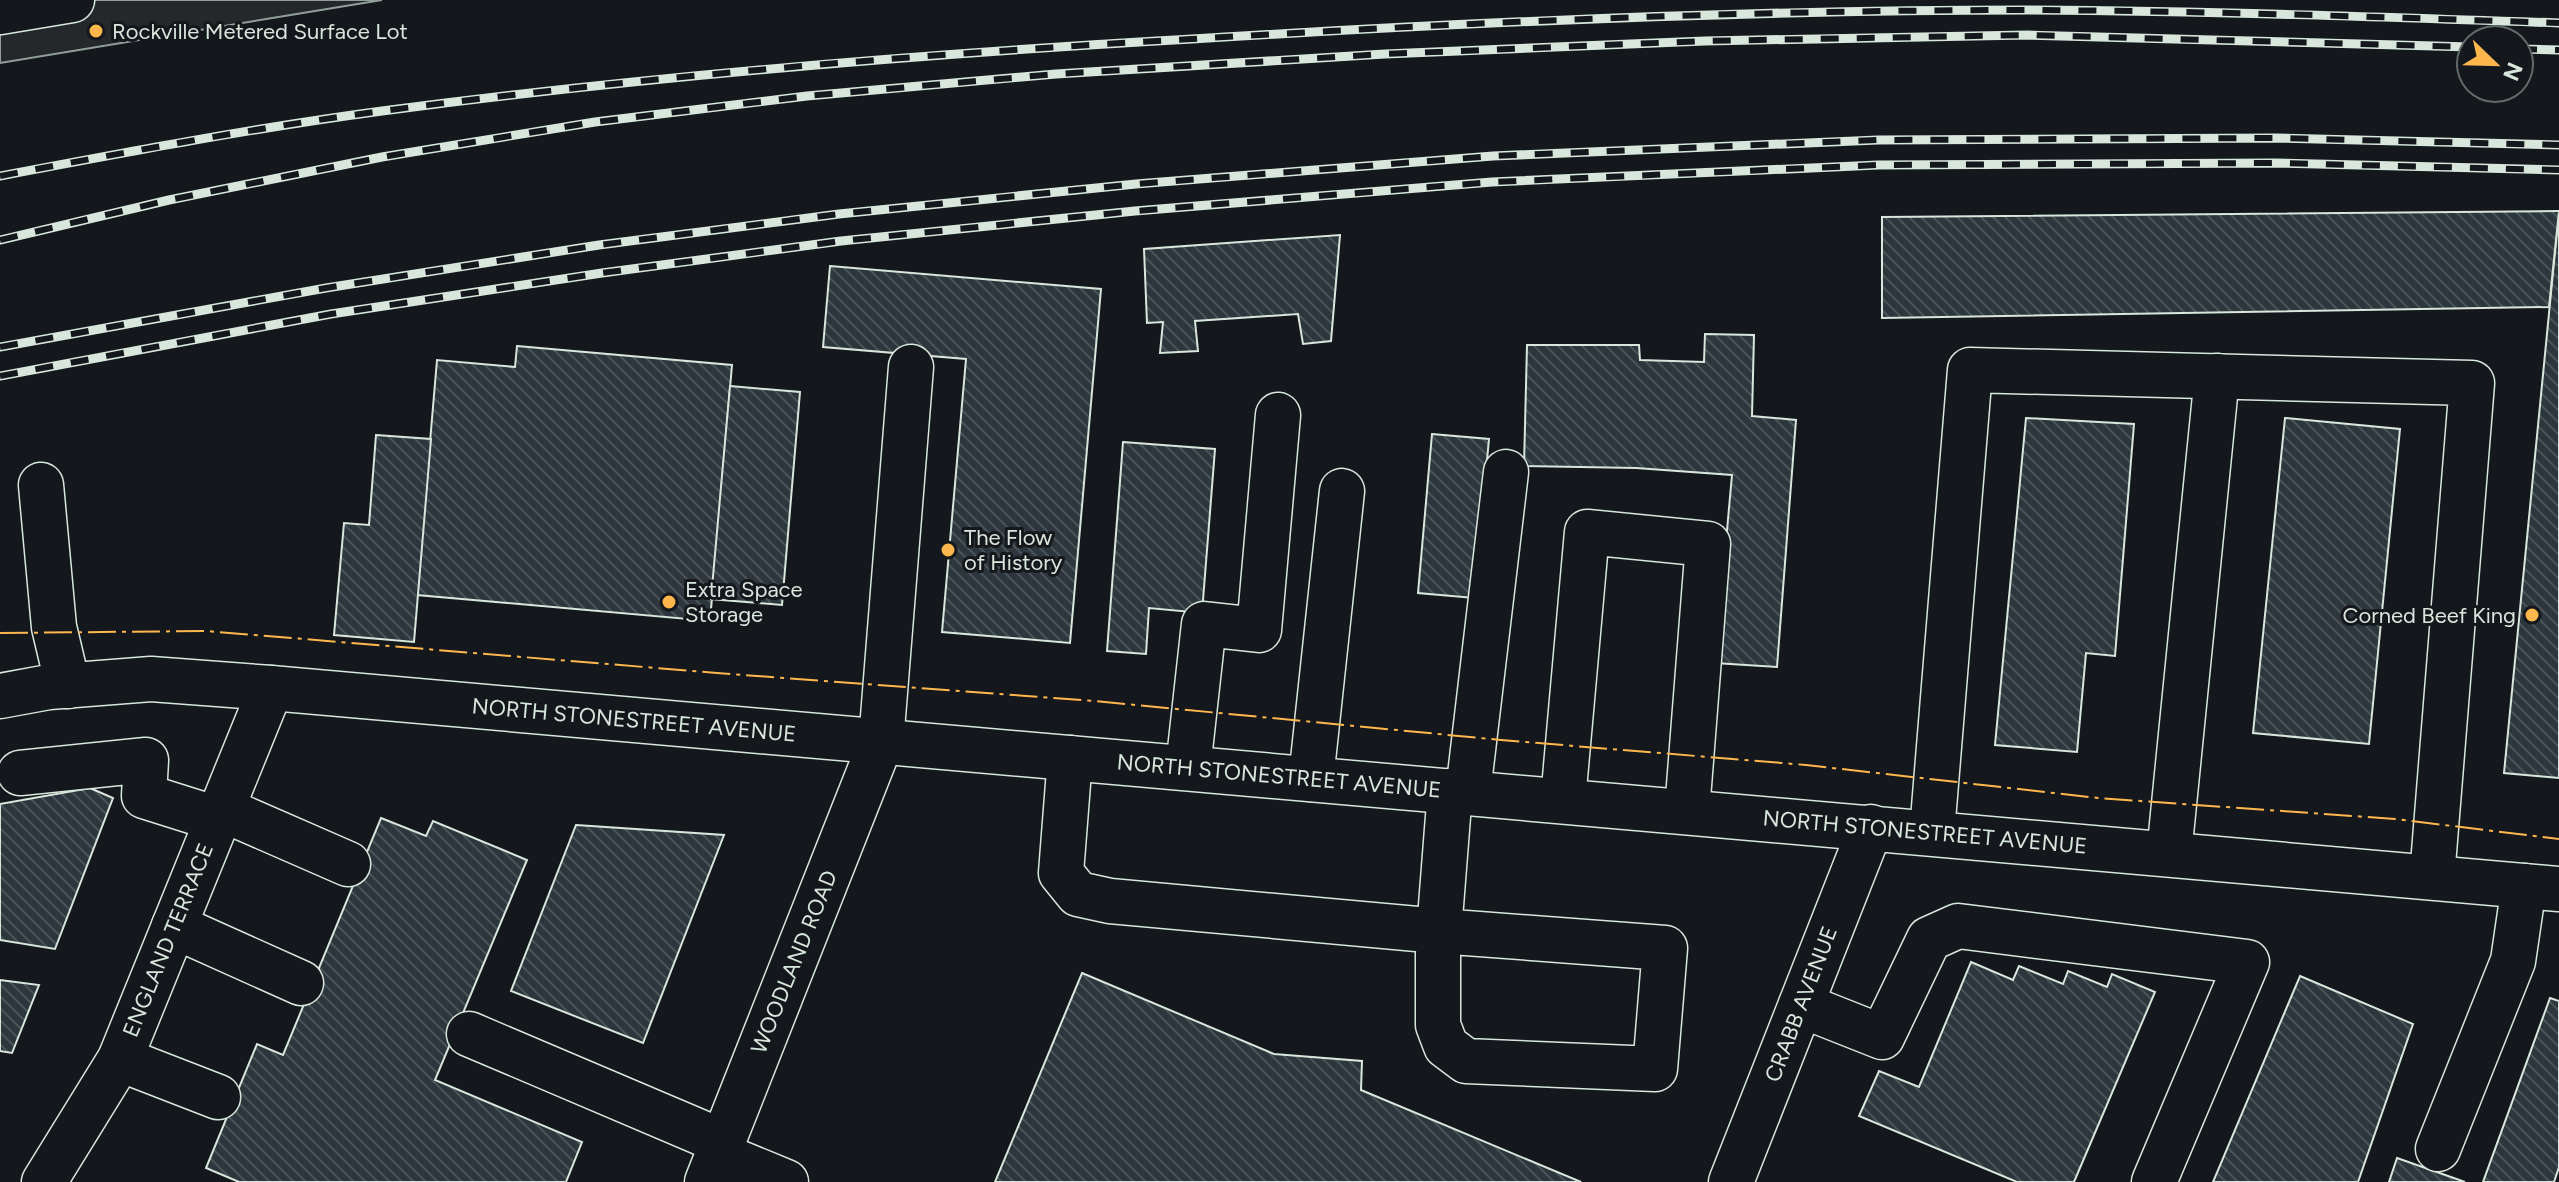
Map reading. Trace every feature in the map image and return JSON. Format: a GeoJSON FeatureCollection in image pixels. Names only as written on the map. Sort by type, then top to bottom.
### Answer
{"type":"FeatureCollection","features":[{"type":"Feature","properties":{"kind":"street"},"geometry":{"type":"LineString","coordinates":[[0,12],[72,0]]}},
{"type":"Feature","properties":{"kind":"street","name":"WOODLAND ROAD"},"geometry":{"type":"LineString","coordinates":[[716,1159],[881,742],[911,367]]}},
{"type":"Feature","properties":{"kind":"street"},"geometry":{"type":"LineString","coordinates":[[1932,832],[1970,370],[2472,383],[2432,877]]}},
{"type":"Feature","properties":{"kind":"street"},"geometry":{"type":"LineString","coordinates":[[2169,854],[2217,376]]}},
{"type":"Feature","properties":{"kind":"street"},"geometry":{"type":"LineString","coordinates":[[1188,768],[1204,624],[1259,630],[1278,415]]}},
{"type":"Feature","properties":{"kind":"street"},"geometry":{"type":"LineString","coordinates":[[1070,758],[1061,873],[1078,894],[1110,901],[1439,931],[1665,948],[1655,1069],[1466,1061],[1446,1046],[1438,1025],[1439,931],[1506,472]]}},
{"type":"Feature","properties":{"kind":"street"},"geometry":{"type":"LineString","coordinates":[[41,485],[54,627],[68,686]]}},
{"type":"Feature","properties":{"kind":"street"},"geometry":{"type":"LineString","coordinates":[[1311,779],[1342,491]]}},
{"type":"Feature","properties":{"kind":"street"},"geometry":{"type":"LineString","coordinates":[[1563,800],[1587,532],[1708,544],[1687,811]]}},
{"type":"Feature","properties":{"kind":"street","name":"NORTH STONESTREET AVENUE"},"geometry":{"type":"LineString","coordinates":[[0,696],[151,679],[271,688],[2542,887]]}},
{"type":"Feature","properties":{"kind":"street","name":"ENGLAND TERRACE"},"geometry":{"type":"LineString","coordinates":[[44,1182],[120,1059],[271,688]]}},
{"type":"Feature","properties":{"kind":"street"},"geometry":{"type":"LineString","coordinates":[[20,773],[146,760],[144,796],[219,814],[348,864]]}},
{"type":"Feature","properties":{"kind":"street","name":"CRABB AVENUE"},"geometry":{"type":"LineString","coordinates":[[1731,1182],[1871,827]]}},
{"type":"Feature","properties":{"kind":"street"},"geometry":{"type":"LineString","coordinates":[[2438,1149],[2542,887]]}},
{"type":"Feature","properties":{"kind":"street"},"geometry":{"type":"LineString","coordinates":[[174,926],[301,983]]}},
{"type":"Feature","properties":{"kind":"street"},"geometry":{"type":"LineString","coordinates":[[1801,1005],[1882,1037],[1929,939],[1958,926],[2247,962],[2154,1182]]}},
{"type":"Feature","properties":{"kind":"street"},"geometry":{"type":"LineString","coordinates":[[469,1034],[716,1159],[786,1182]]}},
{"type":"Feature","properties":{"kind":"street"},"geometry":{"type":"LineString","coordinates":[[120,1059],[218,1097]]}},
{"type":"Feature","properties":{"kind":"shaded area","name":"Rockville Metered Surface Lot"},"geometry":{"type":"Polygon","coordinates":[[[0,0],[382,0],[0,63],[0,0]]]}},
{"type":"Feature","properties":{"kind":"building"},"geometry":{"type":"Polygon","coordinates":[[[2559,211],[2559,778],[2504,773],[2559,211]]]}},
{"type":"Feature","properties":{"kind":"building"},"geometry":{"type":"Polygon","coordinates":[[[2559,211],[2549,307],[1882,318],[1882,217],[2559,211]]]}},
{"type":"Feature","properties":{"kind":"building"},"geometry":{"type":"Polygon","coordinates":[[[1340,235],[1331,341],[1303,344],[1298,314],[1195,321],[1198,351],[1160,353],[1163,322],[1147,323],[1144,249],[1340,235]]]}},
{"type":"Feature","properties":{"kind":"building"},"geometry":{"type":"Polygon","coordinates":[[[830,266],[1101,289],[1070,643],[942,632],[966,359],[823,347],[830,266]]]}},
{"type":"Feature","properties":{"kind":"building"},"geometry":{"type":"Polygon","coordinates":[[[1705,334],[1754,335],[1752,416],[1796,420],[1777,667],[1715,663],[1732,475],[1636,468],[1524,466],[1527,345],[1639,345],[1640,360],[1704,362],[1705,334]]]}},
{"type":"Feature","properties":{"kind":"building"},"geometry":{"type":"Polygon","coordinates":[[[517,346],[732,365],[710,621],[417,595],[437,360],[515,367],[517,346]]]}},
{"type":"Feature","properties":{"kind":"building"},"geometry":{"type":"Polygon","coordinates":[[[730,386],[800,392],[782,605],[711,599],[730,386]]]}},
{"type":"Feature","properties":{"kind":"building"},"geometry":{"type":"Polygon","coordinates":[[[2026,418],[2134,424],[2115,656],[2086,653],[2077,752],[1995,745],[2026,418]]]}},
{"type":"Feature","properties":{"kind":"building"},"geometry":{"type":"Polygon","coordinates":[[[2285,418],[2400,429],[2369,744],[2253,733],[2285,418]]]}},
{"type":"Feature","properties":{"kind":"building"},"geometry":{"type":"Polygon","coordinates":[[[1432,434],[1489,439],[1474,598],[1418,593],[1432,434]]]}},
{"type":"Feature","properties":{"kind":"building"},"geometry":{"type":"Polygon","coordinates":[[[376,435],[431,439],[414,642],[334,635],[344,523],[369,525],[376,435]]]}},
{"type":"Feature","properties":{"kind":"building"},"geometry":{"type":"Polygon","coordinates":[[[1123,442],[1215,449],[1202,613],[1149,608],[1146,654],[1107,651],[1123,442]]]}},
{"type":"Feature","properties":{"kind":"building"},"geometry":{"type":"Polygon","coordinates":[[[90,788],[113,798],[55,949],[0,940],[0,804],[90,788]]]}},
{"type":"Feature","properties":{"kind":"building"},"geometry":{"type":"Polygon","coordinates":[[[381,818],[426,836],[433,821],[527,860],[435,1080],[582,1142],[566,1182],[239,1182],[206,1168],[257,1044],[283,1055],[381,818]]]}},
{"type":"Feature","properties":{"kind":"building"},"geometry":{"type":"Polygon","coordinates":[[[576,825],[724,835],[643,1043],[511,991],[576,825]]]}},
{"type":"Feature","properties":{"kind":"building"},"geometry":{"type":"Polygon","coordinates":[[[1971,962],[2013,980],[2019,966],[2063,984],[2068,971],[2107,987],[2112,974],[2155,992],[2074,1182],[2017,1182],[1859,1116],[1879,1071],[1919,1087],[1971,962]]]}},
{"type":"Feature","properties":{"kind":"building"},"geometry":{"type":"Polygon","coordinates":[[[1082,973],[1274,1054],[1362,1061],[1361,1090],[1581,1182],[995,1182],[1082,973]]]}},
{"type":"Feature","properties":{"kind":"building"},"geometry":{"type":"Polygon","coordinates":[[[2300,976],[2413,1024],[2358,1182],[2213,1182],[2300,976]]]}},
{"type":"Feature","properties":{"kind":"building"},"geometry":{"type":"Polygon","coordinates":[[[0,980],[39,985],[12,1053],[0,1051],[0,980]]]}},
{"type":"Feature","properties":{"kind":"building"},"geometry":{"type":"Polygon","coordinates":[[[2550,998],[2559,1001],[2559,1167],[2554,1182],[2483,1182],[2550,998]]]}},
{"type":"Feature","properties":{"kind":"building"},"geometry":{"type":"Polygon","coordinates":[[[2397,1158],[2465,1182],[2389,1182],[2397,1158]]]}},
{"type":"Feature","properties":{"kind":"railway"},"geometry":{"type":"LineString","coordinates":[[0,176],[286,125],[483,98],[887,59],[1090,45],[1506,22],[1925,11],[2162,12],[2559,23]]}},
{"type":"Feature","properties":{"kind":"railway"},"geometry":{"type":"LineString","coordinates":[[0,240],[169,200],[382,157],[595,122],[807,96],[1056,74],[1385,54],[1705,41],[2027,35],[2455,47]]}},
{"type":"Feature","properties":{"kind":"railway"},"geometry":{"type":"LineString","coordinates":[[2535,49],[2559,50]]}},
{"type":"Feature","properties":{"kind":"railway"},"geometry":{"type":"LineString","coordinates":[[0,347],[326,288],[599,245],[839,214],[1136,184],[1493,156],[1878,140],[2276,138],[2559,145]]}},
{"type":"Feature","properties":{"kind":"railway"},"geometry":{"type":"LineString","coordinates":[[0,376],[331,314],[841,241],[1135,211],[1492,182],[1878,165],[2275,163],[2559,170]]}},
{"type":"Feature","properties":{"kind":"power"},"geometry":{"type":"LineString","coordinates":[[0,633],[206,631],[1094,701],[1501,740],[1806,765],[2098,798],[2395,819],[2559,839]]}},
{"type":"Feature","properties":{"kind":"place","name":"Rockville Metered Surface Lot"},"geometry":{"type":"Point","coordinates":[96,31]}},
{"type":"Feature","properties":{"kind":"place","name":"The Flow of History"},"geometry":{"type":"Point","coordinates":[948,550]}},
{"type":"Feature","properties":{"kind":"place","name":"Extra Space Storage"},"geometry":{"type":"Point","coordinates":[669,602]}},
{"type":"Feature","properties":{"kind":"place","name":"Corned Beef King"},"geometry":{"type":"Point","coordinates":[2532,615]}}]}
